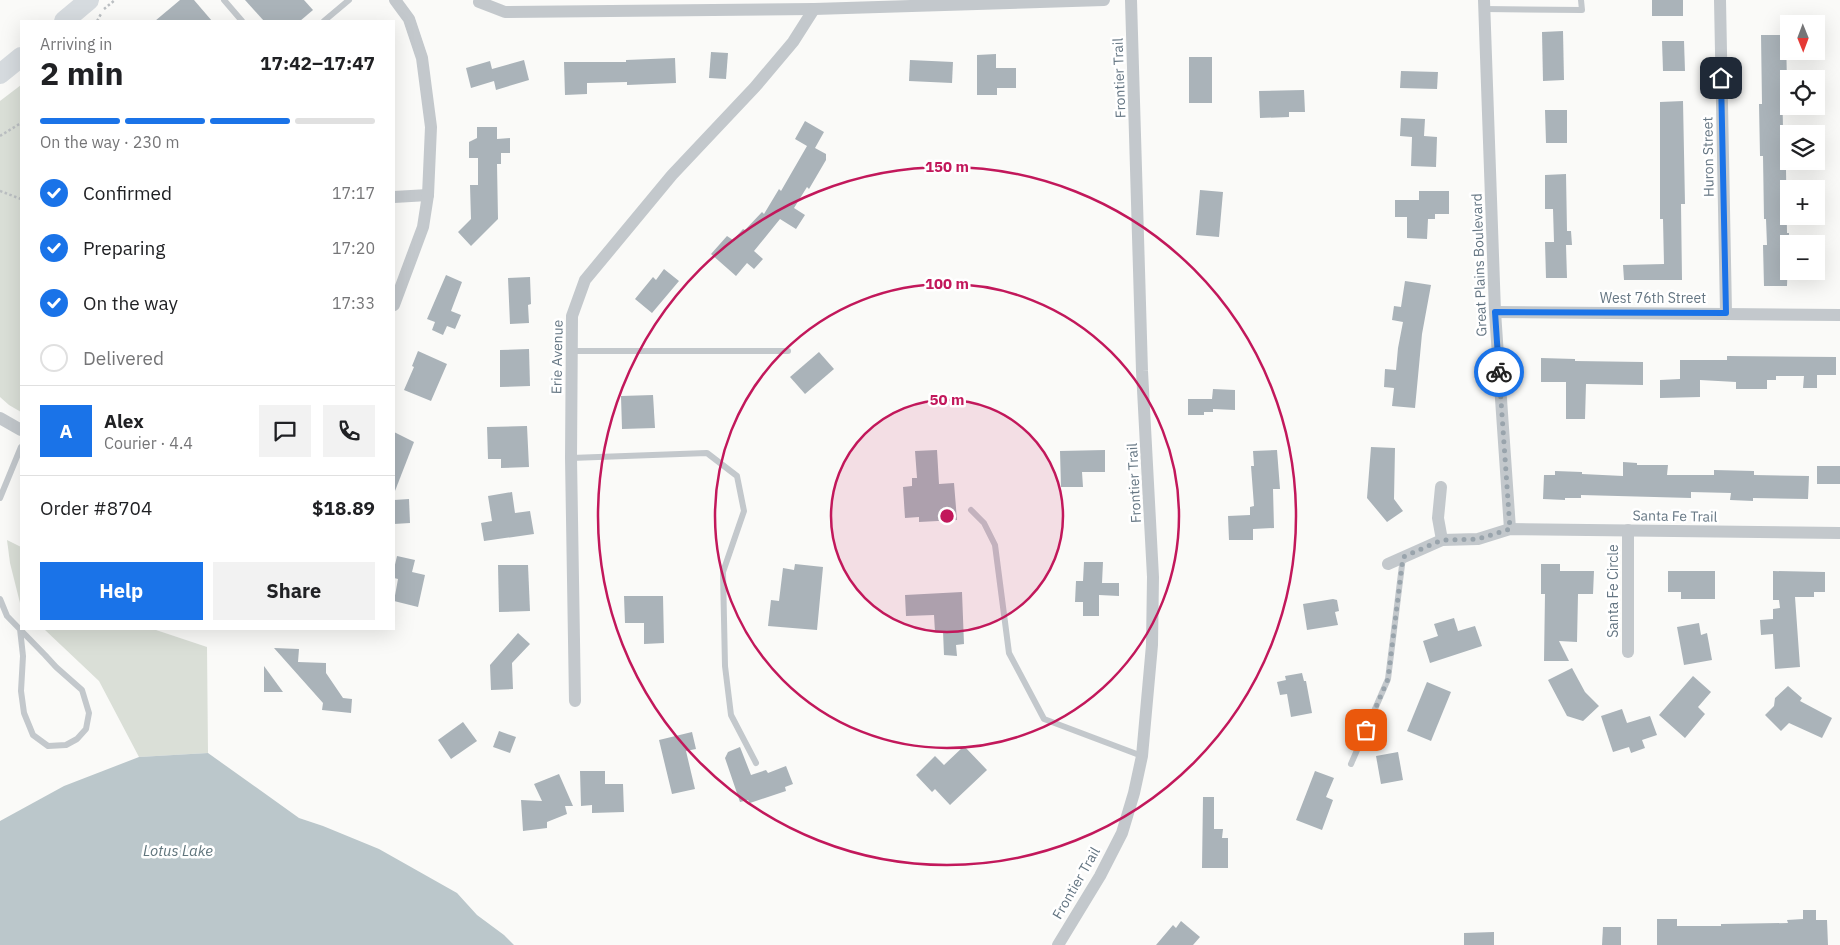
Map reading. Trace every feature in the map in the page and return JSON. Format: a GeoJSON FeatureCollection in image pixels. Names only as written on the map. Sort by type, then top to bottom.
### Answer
{"type":"FeatureCollection","features":[{"type":"Feature","properties":{"kind":"main road"},"geometry":{"type":"LineString","coordinates":[[65,20],[89,0]]}},
{"type":"Feature","properties":{"kind":"main road"},"geometry":{"type":"LineString","coordinates":[[0,74],[20,57]]}},
{"type":"Feature","properties":{"kind":"street"},"geometry":{"type":"LineString","coordinates":[[395,0],[409,19],[422,58],[430,127],[428,195],[423,227],[395,302]]}},
{"type":"Feature","properties":{"kind":"street"},"geometry":{"type":"LineString","coordinates":[[479,1],[505,12],[814,9],[864,4],[1104,0]]}},
{"type":"Feature","properties":{"kind":"street","name":"Frontier Trail"},"geometry":{"type":"LineString","coordinates":[[1058,945],[1100,876],[1122,833],[1134,793],[1142,756],[1152,645],[1154,578],[1142,371],[1131,0]]}},
{"type":"Feature","properties":{"kind":"street","name":"Huron Street"},"geometry":{"type":"LineString","coordinates":[[1720,0],[1726,313]]}},
{"type":"Feature","properties":{"kind":"street","name":"Great Plains Boulevard"},"geometry":{"type":"LineString","coordinates":[[1485,5],[1495,312],[1510,529]]}},
{"type":"Feature","properties":{"kind":"street","name":"Erie Avenue"},"geometry":{"type":"LineString","coordinates":[[575,701],[570,351],[572,316],[585,280],[672,175],[755,87],[793,42],[814,9]]}},
{"type":"Feature","properties":{"kind":"street"},"geometry":{"type":"LineString","coordinates":[[395,197],[428,195]]}},
{"type":"Feature","properties":{"kind":"street","name":"West 76th Street"},"geometry":{"type":"LineString","coordinates":[[1495,312],[1840,315]]}},
{"type":"Feature","properties":{"kind":"street"},"geometry":{"type":"LineString","coordinates":[[0,418],[20,429]]}},
{"type":"Feature","properties":{"kind":"street"},"geometry":{"type":"LineString","coordinates":[[1388,564],[1442,540],[1438,518],[1441,487]]}},
{"type":"Feature","properties":{"kind":"street","name":"Santa Fe Trail"},"geometry":{"type":"LineString","coordinates":[[1442,540],[1478,539],[1510,529],[1840,533]]}},
{"type":"Feature","properties":{"kind":"street","name":"Santa Fe Circle"},"geometry":{"type":"LineString","coordinates":[[1628,530],[1628,652]]}},
{"type":"Feature","properties":{"kind":"lane"},"geometry":{"type":"LineString","coordinates":[[224,0],[241,20]]}},
{"type":"Feature","properties":{"kind":"lane"},"geometry":{"type":"LineString","coordinates":[[1485,5],[1582,10],[1581,0]]}},
{"type":"Feature","properties":{"kind":"lane"},"geometry":{"type":"LineString","coordinates":[[325,20],[346,1]]}},
{"type":"Feature","properties":{"kind":"lane"},"geometry":{"type":"LineString","coordinates":[[570,351],[788,351]]}},
{"type":"Feature","properties":{"kind":"lane"},"geometry":{"type":"LineString","coordinates":[[0,498],[20,449]]}},
{"type":"Feature","properties":{"kind":"lane"},"geometry":{"type":"LineString","coordinates":[[571,458],[707,453],[737,476],[744,512],[723,572],[725,666],[732,715],[756,763]]}},
{"type":"Feature","properties":{"kind":"lane"},"geometry":{"type":"LineString","coordinates":[[971,510],[984,523],[994,545],[1009,653],[1044,719],[1142,756]]}},
{"type":"Feature","properties":{"kind":"lane"},"geometry":{"type":"LineString","coordinates":[[1351,764],[1388,679],[1403,557]]}},
{"type":"Feature","properties":{"kind":"lane"},"geometry":{"type":"LineString","coordinates":[[0,599],[7,616],[20,629]]}},
{"type":"Feature","properties":{"kind":"lane"},"geometry":{"type":"LineString","coordinates":[[20,630],[23,656],[21,691],[24,713],[33,736],[48,746],[66,745],[77,739],[86,729],[88,712],[82,690],[56,667],[21,630]]}},
{"type":"Feature","properties":{"kind":"path"},"geometry":{"type":"LineString","coordinates":[[0,136],[20,124]]}},
{"type":"Feature","properties":{"kind":"path"},"geometry":{"type":"LineString","coordinates":[[0,192],[20,199]]}},
{"type":"Feature","properties":{"kind":"shaded area"},"geometry":{"type":"Polygon","coordinates":[[[20,86],[20,411],[0,397],[0,101],[20,86]]]}},
{"type":"Feature","properties":{"kind":"shaded area"},"geometry":{"type":"Polygon","coordinates":[[[7,540],[20,546],[20,603],[10,563],[7,540]]]}},
{"type":"Feature","properties":{"kind":"shaded area"},"geometry":{"type":"Polygon","coordinates":[[[45,630],[156,630],[207,647],[208,753],[139,757],[99,681],[45,630]]]}},
{"type":"Feature","properties":{"kind":"water","name":"Lotus Lake"},"geometry":{"type":"Polygon","coordinates":[[[208,753],[299,818],[379,849],[457,893],[477,915],[514,945],[0,945],[0,821],[64,786],[139,757],[208,753]]]}},
{"type":"Feature","properties":{"kind":"building"},"geometry":{"type":"Polygon","coordinates":[[[180,0],[194,0],[211,20],[156,20],[180,0]]]}},
{"type":"Feature","properties":{"kind":"building"},"geometry":{"type":"Polygon","coordinates":[[[245,0],[304,0],[313,10],[301,20],[263,20],[245,0]]]}},
{"type":"Feature","properties":{"kind":"building"},"geometry":{"type":"Polygon","coordinates":[[[1652,0],[1683,0],[1683,16],[1652,16],[1652,0]]]}},
{"type":"Feature","properties":{"kind":"building"},"geometry":{"type":"Polygon","coordinates":[[[1563,31],[1564,80],[1543,81],[1542,32],[1563,31]]]}},
{"type":"Feature","properties":{"kind":"building"},"geometry":{"type":"Polygon","coordinates":[[[1761,35],[1780,35],[1780,60],[1786,60],[1787,70],[1780,70],[1780,115],[1783,115],[1783,125],[1780,125],[1780,170],[1786,170],[1786,180],[1780,180],[1780,225],[1787,225],[1787,233],[1789,233],[1789,235],[1780,235],[1780,280],[1787,280],[1787,286],[1764,286],[1763,245],[1767,245],[1766,219],[1764,219],[1763,156],[1760,156],[1759,104],[1762,104],[1761,35]]]}},
{"type":"Feature","properties":{"kind":"building"},"geometry":{"type":"Polygon","coordinates":[[[1662,41],[1684,41],[1685,71],[1663,71],[1662,41]]]}},
{"type":"Feature","properties":{"kind":"building"},"geometry":{"type":"Polygon","coordinates":[[[711,52],[728,53],[726,79],[709,78],[711,52]]]}},
{"type":"Feature","properties":{"kind":"building"},"geometry":{"type":"Polygon","coordinates":[[[996,54],[996,68],[1016,68],[1016,88],[997,88],[997,95],[977,95],[977,55],[996,54]]]}},
{"type":"Feature","properties":{"kind":"building"},"geometry":{"type":"Polygon","coordinates":[[[1189,57],[1212,57],[1212,103],[1189,103],[1189,57]]]}},
{"type":"Feature","properties":{"kind":"building"},"geometry":{"type":"Polygon","coordinates":[[[675,58],[676,83],[627,85],[627,82],[587,83],[587,94],[565,95],[564,62],[626,62],[626,60],[675,58]]]}},
{"type":"Feature","properties":{"kind":"building"},"geometry":{"type":"Polygon","coordinates":[[[524,60],[529,80],[496,90],[494,81],[471,88],[466,68],[490,61],[492,69],[524,60]]]}},
{"type":"Feature","properties":{"kind":"building"},"geometry":{"type":"Polygon","coordinates":[[[910,60],[953,62],[952,83],[909,81],[910,60]]]}},
{"type":"Feature","properties":{"kind":"building"},"geometry":{"type":"Polygon","coordinates":[[[1401,71],[1438,72],[1437,89],[1400,88],[1401,71]]]}},
{"type":"Feature","properties":{"kind":"building"},"geometry":{"type":"Polygon","coordinates":[[[1304,90],[1305,112],[1289,112],[1289,117],[1260,118],[1259,91],[1304,90]]]}},
{"type":"Feature","properties":{"kind":"building"},"geometry":{"type":"Polygon","coordinates":[[[1683,101],[1685,204],[1681,204],[1682,280],[1624,280],[1623,265],[1664,264],[1663,219],[1660,219],[1660,102],[1683,101]]]}},
{"type":"Feature","properties":{"kind":"building"},"geometry":{"type":"Polygon","coordinates":[[[1545,110],[1567,110],[1567,143],[1546,143],[1545,110]]]}},
{"type":"Feature","properties":{"kind":"building"},"geometry":{"type":"Polygon","coordinates":[[[1401,118],[1425,119],[1424,136],[1437,137],[1436,167],[1411,166],[1412,137],[1400,136],[1401,118]]]}},
{"type":"Feature","properties":{"kind":"building"},"geometry":{"type":"Polygon","coordinates":[[[805,121],[824,132],[815,148],[826,154],[826,160],[809,189],[807,187],[794,208],[805,215],[796,229],[780,219],[754,251],[763,259],[754,269],[747,263],[736,276],[711,254],[727,236],[733,240],[762,212],[764,214],[779,189],[781,191],[807,146],[795,139],[805,121]]]}},
{"type":"Feature","properties":{"kind":"building"},"geometry":{"type":"Polygon","coordinates":[[[477,127],[497,127],[497,139],[510,138],[510,153],[501,153],[501,164],[497,164],[498,219],[471,246],[458,232],[471,219],[470,185],[478,185],[478,158],[469,158],[469,142],[477,138],[477,127]]]}},
{"type":"Feature","properties":{"kind":"building"},"geometry":{"type":"Polygon","coordinates":[[[1566,174],[1567,231],[1571,231],[1572,245],[1566,245],[1567,278],[1546,278],[1545,242],[1554,242],[1553,209],[1545,209],[1545,175],[1566,174]]]}},
{"type":"Feature","properties":{"kind":"building"},"geometry":{"type":"Polygon","coordinates":[[[1200,190],[1223,192],[1219,237],[1196,235],[1200,190]]]}},
{"type":"Feature","properties":{"kind":"building"},"geometry":{"type":"Polygon","coordinates":[[[1419,191],[1449,191],[1449,214],[1435,214],[1435,219],[1428,219],[1427,239],[1407,238],[1407,217],[1395,217],[1395,200],[1419,200],[1419,191]]]}},
{"type":"Feature","properties":{"kind":"building"},"geometry":{"type":"Polygon","coordinates":[[[664,269],[679,281],[652,313],[635,299],[653,277],[656,280],[664,269]]]}},
{"type":"Feature","properties":{"kind":"building"},"geometry":{"type":"Polygon","coordinates":[[[446,275],[462,282],[451,311],[461,315],[455,329],[447,326],[443,335],[432,330],[435,322],[427,319],[446,275]]]}},
{"type":"Feature","properties":{"kind":"building"},"geometry":{"type":"Polygon","coordinates":[[[530,277],[531,304],[528,305],[529,323],[510,324],[508,278],[530,277]]]}},
{"type":"Feature","properties":{"kind":"building"},"geometry":{"type":"Polygon","coordinates":[[[1405,281],[1431,285],[1422,334],[1415,408],[1392,406],[1394,388],[1384,387],[1385,369],[1396,370],[1403,322],[1392,320],[1394,306],[1401,307],[1405,281]]]}},
{"type":"Feature","properties":{"kind":"building"},"geometry":{"type":"Polygon","coordinates":[[[529,349],[530,386],[500,387],[500,350],[529,349]]]}},
{"type":"Feature","properties":{"kind":"building"},"geometry":{"type":"Polygon","coordinates":[[[418,351],[447,364],[431,401],[404,390],[414,367],[412,366],[418,351]]]}},
{"type":"Feature","properties":{"kind":"building"},"geometry":{"type":"Polygon","coordinates":[[[819,352],[834,369],[805,394],[790,377],[819,352]]]}},
{"type":"Feature","properties":{"kind":"building"},"geometry":{"type":"Polygon","coordinates":[[[1727,356],[1836,357],[1836,375],[1817,375],[1817,388],[1803,388],[1804,376],[1776,376],[1776,380],[1767,380],[1767,389],[1736,389],[1736,382],[1700,380],[1700,397],[1660,398],[1660,380],[1680,379],[1680,360],[1727,360],[1727,356]]]}},
{"type":"Feature","properties":{"kind":"building"},"geometry":{"type":"Polygon","coordinates":[[[1541,358],[1575,359],[1575,361],[1643,362],[1643,385],[1586,384],[1585,419],[1566,419],[1566,382],[1541,382],[1541,358]]]}},
{"type":"Feature","properties":{"kind":"building"},"geometry":{"type":"Polygon","coordinates":[[[1213,389],[1235,390],[1235,410],[1213,409],[1213,412],[1204,412],[1204,415],[1188,415],[1188,399],[1212,399],[1213,389]]]}},
{"type":"Feature","properties":{"kind":"building"},"geometry":{"type":"Polygon","coordinates":[[[653,395],[655,428],[622,429],[621,396],[653,395]]]}},
{"type":"Feature","properties":{"kind":"building"},"geometry":{"type":"Polygon","coordinates":[[[527,426],[529,467],[501,468],[501,459],[488,459],[487,427],[527,426]]]}},
{"type":"Feature","properties":{"kind":"building"},"geometry":{"type":"Polygon","coordinates":[[[395,432],[414,442],[395,491],[395,432]]]}},
{"type":"Feature","properties":{"kind":"building"},"geometry":{"type":"Polygon","coordinates":[[[1371,447],[1395,448],[1394,499],[1403,511],[1387,522],[1367,498],[1371,447]]]}},
{"type":"Feature","properties":{"kind":"building"},"geometry":{"type":"Polygon","coordinates":[[[937,450],[939,484],[954,483],[957,520],[919,522],[919,517],[905,518],[903,487],[912,486],[912,478],[917,478],[915,451],[937,450]]]}},
{"type":"Feature","properties":{"kind":"building"},"geometry":{"type":"Polygon","coordinates":[[[1105,450],[1105,472],[1082,472],[1083,487],[1061,487],[1060,451],[1105,450]]]}},
{"type":"Feature","properties":{"kind":"building"},"geometry":{"type":"Polygon","coordinates":[[[1277,450],[1280,489],[1273,489],[1274,528],[1253,529],[1253,540],[1229,540],[1228,516],[1250,515],[1250,507],[1254,506],[1251,466],[1254,466],[1253,451],[1277,450]]]}},
{"type":"Feature","properties":{"kind":"building"},"geometry":{"type":"Polygon","coordinates":[[[1623,462],[1637,463],[1637,465],[1668,465],[1667,475],[1714,475],[1714,470],[1754,471],[1754,475],[1809,476],[1808,499],[1753,498],[1753,501],[1730,500],[1731,493],[1691,492],[1691,498],[1581,495],[1581,498],[1565,498],[1565,500],[1543,499],[1544,475],[1555,475],[1555,471],[1623,476],[1623,462]]]}},
{"type":"Feature","properties":{"kind":"building"},"geometry":{"type":"Polygon","coordinates":[[[1817,466],[1840,466],[1840,484],[1817,484],[1817,466]]]}},
{"type":"Feature","properties":{"kind":"building"},"geometry":{"type":"Polygon","coordinates":[[[512,492],[515,513],[530,511],[534,534],[484,541],[481,523],[492,521],[488,496],[512,492]]]}},
{"type":"Feature","properties":{"kind":"building"},"geometry":{"type":"Polygon","coordinates":[[[409,499],[410,523],[395,524],[395,500],[409,499]]]}},
{"type":"Feature","properties":{"kind":"building"},"geometry":{"type":"Polygon","coordinates":[[[397,556],[415,560],[412,572],[425,575],[418,607],[395,601],[398,579],[395,578],[397,556]]]}},
{"type":"Feature","properties":{"kind":"building"},"geometry":{"type":"Polygon","coordinates":[[[1084,562],[1103,562],[1102,583],[1119,583],[1119,596],[1099,595],[1099,616],[1083,616],[1083,602],[1075,602],[1076,581],[1083,581],[1084,562]]]}},
{"type":"Feature","properties":{"kind":"building"},"geometry":{"type":"Polygon","coordinates":[[[795,564],[823,567],[817,630],[768,626],[771,600],[779,601],[783,568],[794,570],[795,564]]]}},
{"type":"Feature","properties":{"kind":"building"},"geometry":{"type":"Polygon","coordinates":[[[1541,564],[1560,564],[1560,571],[1594,571],[1593,594],[1578,594],[1577,642],[1559,641],[1569,661],[1544,661],[1545,594],[1541,594],[1541,564]]]}},
{"type":"Feature","properties":{"kind":"building"},"geometry":{"type":"Polygon","coordinates":[[[498,565],[528,565],[530,611],[499,612],[498,565]]]}},
{"type":"Feature","properties":{"kind":"building"},"geometry":{"type":"Polygon","coordinates":[[[1668,571],[1715,571],[1715,599],[1681,599],[1681,592],[1668,592],[1668,571]]]}},
{"type":"Feature","properties":{"kind":"building"},"geometry":{"type":"Polygon","coordinates":[[[1773,571],[1825,572],[1825,592],[1814,592],[1814,597],[1795,597],[1800,667],[1775,669],[1773,634],[1761,635],[1760,620],[1773,619],[1773,609],[1780,608],[1779,600],[1773,600],[1773,571]]]}},
{"type":"Feature","properties":{"kind":"building"},"geometry":{"type":"Polygon","coordinates":[[[962,592],[964,644],[956,645],[957,656],[944,655],[943,631],[935,632],[934,615],[906,616],[905,595],[962,592]]]}},
{"type":"Feature","properties":{"kind":"building"},"geometry":{"type":"Polygon","coordinates":[[[624,596],[663,596],[664,643],[644,644],[644,623],[625,623],[624,596]]]}},
{"type":"Feature","properties":{"kind":"building"},"geometry":{"type":"Polygon","coordinates":[[[1337,600],[1339,611],[1335,612],[1338,625],[1307,630],[1303,604],[1337,600]]]}},
{"type":"Feature","properties":{"kind":"building"},"geometry":{"type":"Polygon","coordinates":[[[1454,618],[1458,631],[1475,626],[1482,646],[1430,663],[1423,641],[1438,636],[1434,624],[1454,618]]]}},
{"type":"Feature","properties":{"kind":"building"},"geometry":{"type":"Polygon","coordinates":[[[1699,623],[1701,635],[1707,633],[1712,660],[1684,665],[1677,627],[1699,623]]]}},
{"type":"Feature","properties":{"kind":"building"},"geometry":{"type":"Polygon","coordinates":[[[518,633],[530,644],[512,663],[513,689],[491,690],[490,665],[518,633]]]}},
{"type":"Feature","properties":{"kind":"building"},"geometry":{"type":"Polygon","coordinates":[[[274,648],[299,649],[298,662],[326,663],[326,673],[343,698],[352,699],[351,713],[322,710],[323,703],[274,648]]]}},
{"type":"Feature","properties":{"kind":"building"},"geometry":{"type":"Polygon","coordinates":[[[264,666],[283,692],[264,692],[264,666]]]}},
{"type":"Feature","properties":{"kind":"building"},"geometry":{"type":"Polygon","coordinates":[[[1572,668],[1585,692],[1599,706],[1583,721],[1567,716],[1548,680],[1572,668]]]}},
{"type":"Feature","properties":{"kind":"building"},"geometry":{"type":"Polygon","coordinates":[[[1302,673],[1304,681],[1306,681],[1312,713],[1291,717],[1287,694],[1280,695],[1277,682],[1286,680],[1285,676],[1302,673]]]}},
{"type":"Feature","properties":{"kind":"building"},"geometry":{"type":"Polygon","coordinates":[[[1693,676],[1711,692],[1698,707],[1705,714],[1685,738],[1659,715],[1693,676]]]}},
{"type":"Feature","properties":{"kind":"building"},"geometry":{"type":"Polygon","coordinates":[[[1427,682],[1451,692],[1431,741],[1407,731],[1427,682]]]}},
{"type":"Feature","properties":{"kind":"building"},"geometry":{"type":"Polygon","coordinates":[[[1788,686],[1802,698],[1800,701],[1832,718],[1822,738],[1789,723],[1781,731],[1765,715],[1774,706],[1775,698],[1788,686]]]}},
{"type":"Feature","properties":{"kind":"building"},"geometry":{"type":"Polygon","coordinates":[[[1622,709],[1627,723],[1650,716],[1657,735],[1642,740],[1645,748],[1631,753],[1629,747],[1613,752],[1601,716],[1622,709]]]}},
{"type":"Feature","properties":{"kind":"building"},"geometry":{"type":"Polygon","coordinates":[[[463,722],[477,741],[451,759],[438,740],[463,722]]]}},
{"type":"Feature","properties":{"kind":"building"},"geometry":{"type":"Polygon","coordinates":[[[499,731],[516,737],[510,753],[493,747],[499,731]]]}},
{"type":"Feature","properties":{"kind":"building"},"geometry":{"type":"Polygon","coordinates":[[[692,732],[696,749],[686,751],[695,789],[672,794],[659,740],[692,732]]]}},
{"type":"Feature","properties":{"kind":"building"},"geometry":{"type":"Polygon","coordinates":[[[964,746],[987,770],[950,805],[935,789],[932,792],[916,775],[935,756],[944,765],[964,746]]]}},
{"type":"Feature","properties":{"kind":"building"},"geometry":{"type":"Polygon","coordinates":[[[740,747],[751,775],[766,770],[768,773],[786,766],[793,784],[785,787],[786,791],[750,803],[748,800],[740,802],[725,758],[728,752],[740,747]]]}},
{"type":"Feature","properties":{"kind":"building"},"geometry":{"type":"Polygon","coordinates":[[[1398,752],[1403,780],[1381,784],[1376,756],[1398,752]]]}},
{"type":"Feature","properties":{"kind":"building"},"geometry":{"type":"Polygon","coordinates":[[[580,771],[605,771],[605,784],[623,784],[624,812],[592,813],[592,805],[581,806],[580,771]]]}},
{"type":"Feature","properties":{"kind":"building"},"geometry":{"type":"Polygon","coordinates":[[[1315,771],[1334,778],[1326,797],[1333,800],[1322,830],[1296,820],[1315,771]]]}},
{"type":"Feature","properties":{"kind":"building"},"geometry":{"type":"Polygon","coordinates":[[[559,774],[573,806],[565,806],[567,814],[547,822],[547,828],[523,831],[521,800],[542,801],[534,784],[559,774]]]}},
{"type":"Feature","properties":{"kind":"building"},"geometry":{"type":"Polygon","coordinates":[[[1203,797],[1214,797],[1214,829],[1223,829],[1222,838],[1228,838],[1228,868],[1202,868],[1203,797]]]}},
{"type":"Feature","properties":{"kind":"building"},"geometry":{"type":"Polygon","coordinates":[[[1803,910],[1816,910],[1816,920],[1827,920],[1828,945],[1657,945],[1657,919],[1677,919],[1677,926],[1788,923],[1787,920],[1803,919],[1803,910]]]}},
{"type":"Feature","properties":{"kind":"building"},"geometry":{"type":"Polygon","coordinates":[[[1181,921],[1200,937],[1193,945],[1156,945],[1173,925],[1176,928],[1181,921]]]}},
{"type":"Feature","properties":{"kind":"building"},"geometry":{"type":"Polygon","coordinates":[[[1603,927],[1621,927],[1621,945],[1602,945],[1603,927]]]}},
{"type":"Feature","properties":{"kind":"building"},"geometry":{"type":"Polygon","coordinates":[[[1494,932],[1494,945],[1464,945],[1464,933],[1494,932]]]}},
{"type":"Feature","properties":{"kind":"way so far"},"geometry":{"type":"LineString","coordinates":[[1366,730],[1388,679],[1403,557],[1442,540],[1478,539],[1510,529],[1499,372]]}},
{"type":"Feature","properties":{"kind":"route"},"geometry":{"type":"LineString","coordinates":[[1499,372],[1495,312],[1726,313],[1721,78]]}}]}
